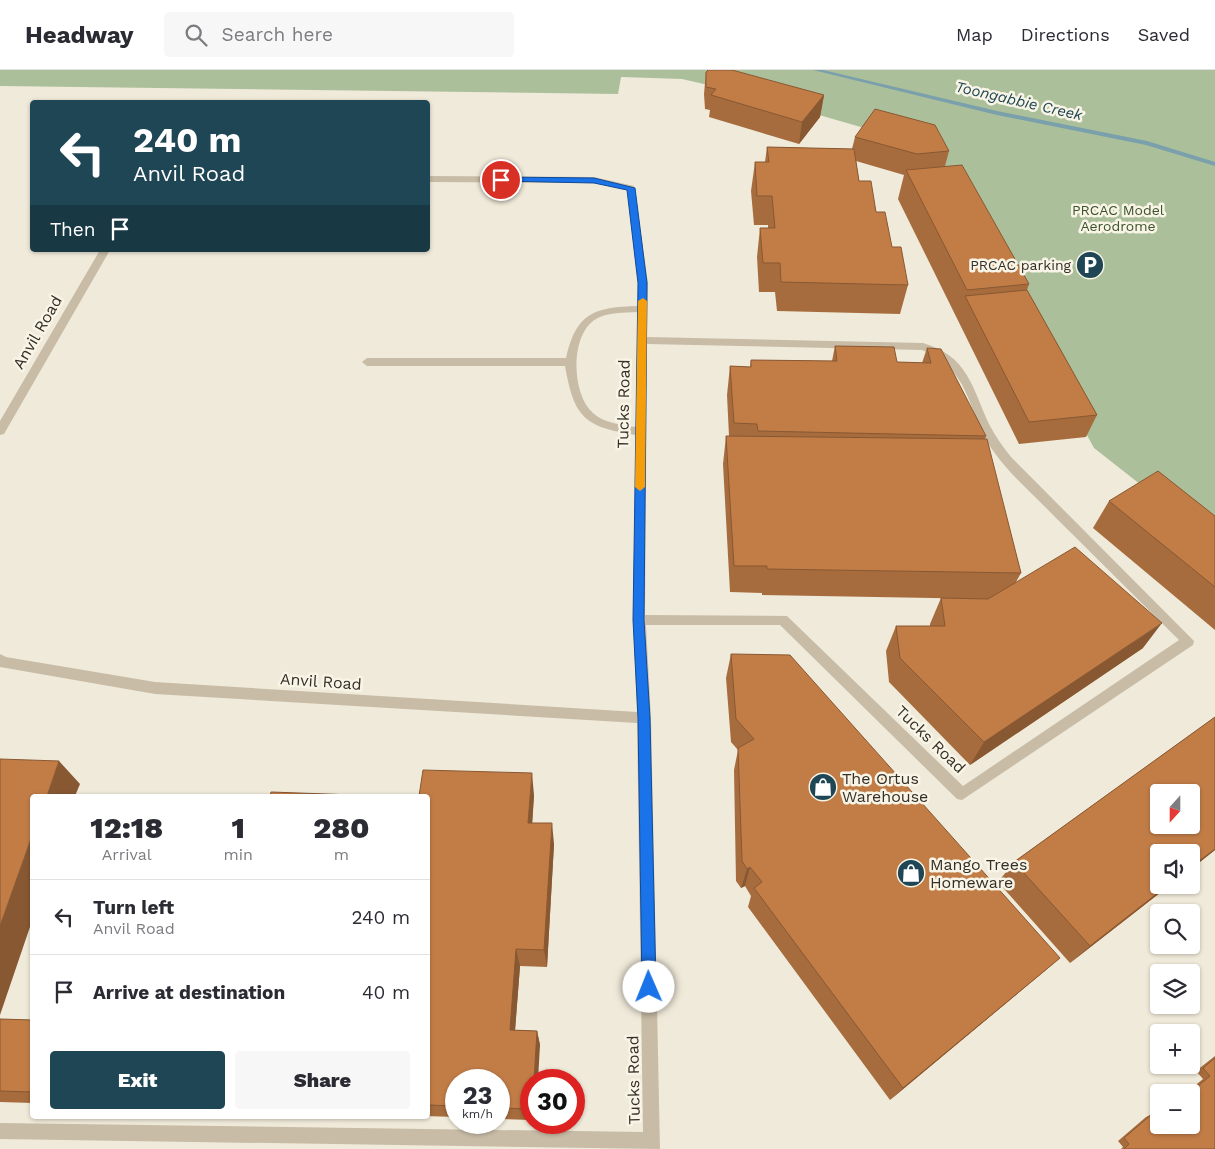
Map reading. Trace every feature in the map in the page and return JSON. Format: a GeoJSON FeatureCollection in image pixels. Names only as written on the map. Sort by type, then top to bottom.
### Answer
{"type":"FeatureCollection","features":[{"type":"Feature","properties":{"kind":"street","name":"Tucks Road"},"geometry":{"type":"LineString","coordinates":[[430,179],[594,180],[631,188],[638,230],[643,309],[639,620],[644,718],[652,1145]]}},
{"type":"Feature","properties":{"kind":"street","name":"Anvil Road"},"geometry":{"type":"LineString","coordinates":[[0,431],[104,252]]}},
{"type":"Feature","properties":{"kind":"street"},"geometry":{"type":"LineString","coordinates":[[640,432],[608,428],[590,420],[575,392],[570,362],[576,334],[585,322],[597,313],[610,310],[643,309]]}},
{"type":"Feature","properties":{"kind":"street","name":"Tucks Road"},"geometry":{"type":"LineString","coordinates":[[639,620],[783,620],[962,794],[1188,641],[1022,476],[992,440],[964,378],[953,361],[938,351],[923,347],[642,340]]}},
{"type":"Feature","properties":{"kind":"street"},"geometry":{"type":"LineString","coordinates":[[367,362],[570,362]]}},
{"type":"Feature","properties":{"kind":"street","name":"Anvil Road"},"geometry":{"type":"LineString","coordinates":[[0,659],[1,662],[155,688],[644,718]]}},
{"type":"Feature","properties":{"kind":"street"},"geometry":{"type":"LineString","coordinates":[[0,1131],[652,1145]]}},
{"type":"Feature","properties":{"kind":"green space","name":"PRCAC Model Aerodrome"},"geometry":{"type":"Polygon","coordinates":[[[0,70],[1215,70],[1215,543],[1094,448],[930,147],[739,92],[682,79],[621,77],[618,94],[0,86],[0,70]]]}},
{"type":"Feature","properties":{"kind":"building"},"geometry":{"type":"Polygon","coordinates":[[[708,70],[732,70],[824,95],[802,122],[711,95],[716,89],[706,87],[706,72],[708,70]]]}},
{"type":"Feature","properties":{"kind":"building"},"geometry":{"type":"Polygon","coordinates":[[[875,109],[935,125],[949,151],[917,154],[855,137],[875,109]]]}},
{"type":"Feature","properties":{"kind":"building"},"geometry":{"type":"Polygon","coordinates":[[[767,147],[854,149],[859,181],[871,181],[876,212],[885,212],[892,247],[901,247],[908,285],[781,282],[780,263],[763,263],[760,228],[775,228],[772,196],[757,196],[755,162],[769,162],[767,147]]]}},
{"type":"Feature","properties":{"kind":"building"},"geometry":{"type":"Polygon","coordinates":[[[962,165],[1029,284],[967,290],[906,170],[962,165]]]}},
{"type":"Feature","properties":{"kind":"building"},"geometry":{"type":"Polygon","coordinates":[[[1027,290],[1097,415],[1029,422],[965,296],[1027,290]]]}},
{"type":"Feature","properties":{"kind":"building"},"geometry":{"type":"Polygon","coordinates":[[[835,346],[894,347],[897,362],[931,363],[927,348],[941,349],[986,436],[758,431],[757,424],[734,423],[730,366],[751,367],[751,360],[837,361],[835,346]]]}},
{"type":"Feature","properties":{"kind":"building"},"geometry":{"type":"Polygon","coordinates":[[[726,436],[987,439],[1021,573],[767,569],[767,566],[734,566],[726,436]]]}},
{"type":"Feature","properties":{"kind":"building"},"geometry":{"type":"Polygon","coordinates":[[[1158,471],[1215,516],[1215,587],[1109,501],[1158,471]]]}},
{"type":"Feature","properties":{"kind":"building"},"geometry":{"type":"Polygon","coordinates":[[[1075,547],[1162,623],[984,742],[900,658],[896,626],[945,626],[941,598],[988,599],[1075,547]]]}},
{"type":"Feature","properties":{"kind":"building"},"geometry":{"type":"Polygon","coordinates":[[[731,654],[790,655],[1060,958],[903,1088],[754,888],[762,882],[750,867],[747,869],[742,861],[738,748],[754,739],[736,719],[731,654]]]}},
{"type":"Feature","properties":{"kind":"building"},"geometry":{"type":"Polygon","coordinates":[[[1215,717],[1215,849],[1200,860],[1200,844],[1150,844],[1150,894],[1156,894],[1090,946],[1014,862],[1215,717]]]}},
{"type":"Feature","properties":{"kind":"building"},"geometry":{"type":"Polygon","coordinates":[[[0,759],[59,761],[48,794],[30,794],[30,842],[0,926],[0,759]]]}},
{"type":"Feature","properties":{"kind":"building"},"geometry":{"type":"Polygon","coordinates":[[[423,770],[532,773],[528,823],[552,823],[544,950],[516,949],[510,1030],[537,1031],[535,1069],[520,1069],[520,1109],[510,1108],[510,1069],[445,1069],[445,1106],[430,1105],[430,794],[419,794],[423,770]]]}},
{"type":"Feature","properties":{"kind":"building"},"geometry":{"type":"Polygon","coordinates":[[[271,792],[326,794],[270,794],[271,792]]]}},
{"type":"Feature","properties":{"kind":"building"},"geometry":{"type":"Polygon","coordinates":[[[0,1019],[30,1020],[30,1092],[0,1091],[0,1019]]]}},
{"type":"Feature","properties":{"kind":"building"},"geometry":{"type":"Polygon","coordinates":[[[1215,1058],[1215,1149],[1124,1149],[1129,1144],[1124,1138],[1150,1116],[1150,1134],[1200,1134],[1200,1084],[1210,1076],[1203,1068],[1215,1058]]]}},
{"type":"Feature","properties":{"kind":"waterway","name":"Toongabbie Creek"},"geometry":{"type":"LineString","coordinates":[[816,70],[997,113],[1147,143],[1215,164]]}},
{"type":"Feature","properties":{"kind":"slow traffic"},"geometry":{"type":"LineString","coordinates":[[640,487],[643,301]]}},
{"type":"Feature","properties":{"kind":"place","name":"PRCAC parking"},"geometry":{"type":"Point","coordinates":[1090,265]}},
{"type":"Feature","properties":{"kind":"place","name":"The Ortus Warehouse"},"geometry":{"type":"Point","coordinates":[823,787]}},
{"type":"Feature","properties":{"kind":"place","name":"Mango Trees Homeware"},"geometry":{"type":"Point","coordinates":[911,873]}},
{"type":"Feature","properties":{"kind":"route"},"geometry":{"type":"LineString","coordinates":[[501,180],[594,180],[631,188],[638,230],[643,283],[639,620],[644,718],[649,987]]}}]}
